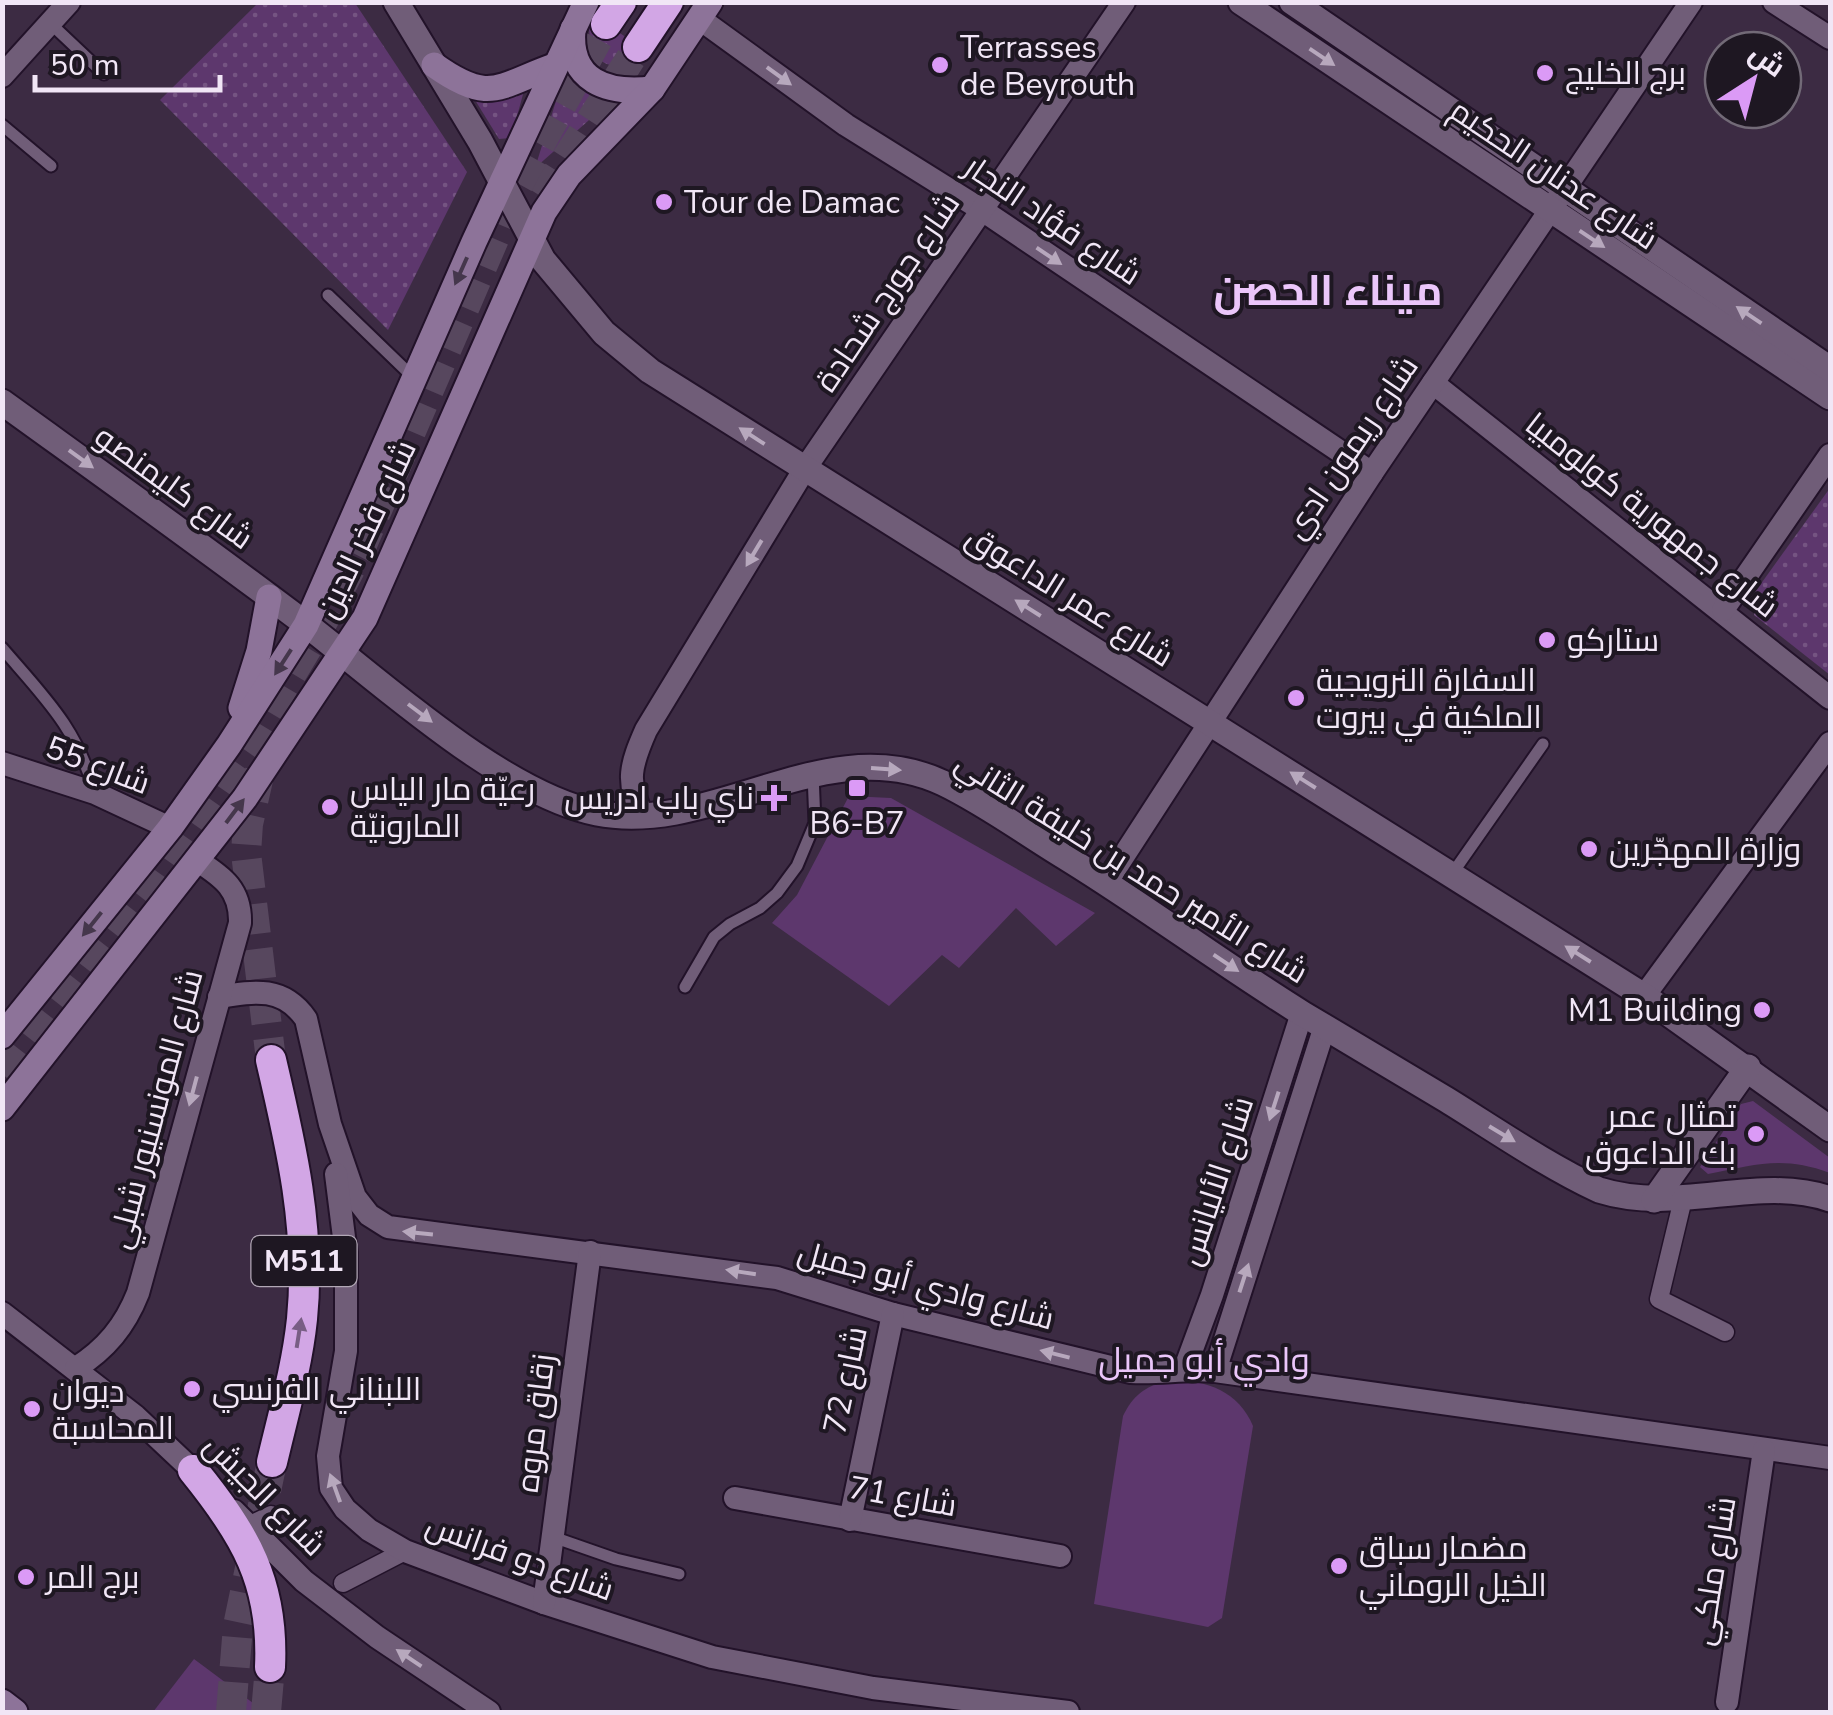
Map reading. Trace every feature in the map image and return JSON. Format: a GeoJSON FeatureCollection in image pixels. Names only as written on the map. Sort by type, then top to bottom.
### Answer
{"type":"FeatureCollection","features":[{"type":"Feature","properties":{"kind":"highway"},"geometry":{"type":"LineString","coordinates":[[638,47],[668,2]]}},
{"type":"Feature","properties":{"kind":"highway","name":"M511"},"geometry":{"type":"LineString","coordinates":[[271,1060],[295,1164],[304,1264],[302,1318],[272,1462]]}},
{"type":"Feature","properties":{"kind":"highway"},"geometry":{"type":"LineString","coordinates":[[193,1470],[235,1525],[258,1572],[272,1629],[270,1667]]}},
{"type":"Feature","properties":{"kind":"main road","name":"شارع فخر الدين"},"geometry":{"type":"LineString","coordinates":[[2,1036],[170,828],[306,625],[554,66],[572,29],[604,10]]}},
{"type":"Feature","properties":{"kind":"main road","name":"شارع فخر الدين"},"geometry":{"type":"LineString","coordinates":[[2,1108],[245,798],[366,618],[531,238],[570,175],[652,89],[705,11]]}},
{"type":"Feature","properties":{"kind":"main road"},"geometry":{"type":"LineString","coordinates":[[572,29],[575,60],[590,78],[613,90],[652,89]]}},
{"type":"Feature","properties":{"kind":"main road"},"geometry":{"type":"LineString","coordinates":[[434,64],[454,78],[488,90],[554,66]]}},
{"type":"Feature","properties":{"kind":"main road"},"geometry":{"type":"LineString","coordinates":[[229,745],[259,651],[268,597]]}},
{"type":"Feature","properties":{"kind":"main road"},"geometry":{"type":"LineString","coordinates":[[2,1702],[15,1712]]}},
{"type":"Feature","properties":{"kind":"street"},"geometry":{"type":"LineString","coordinates":[[2,76],[69,2]]}},
{"type":"Feature","properties":{"kind":"street","name":"شارع عمر الداعوق"},"geometry":{"type":"LineString","coordinates":[[396,2],[560,282],[604,333],[650,371],[1644,996],[1830,1129]]}},
{"type":"Feature","properties":{"kind":"street","name":"شارع جورج شحادة"},"geometry":{"type":"LineString","coordinates":[[643,816],[633,797],[631,778],[634,758],[646,730],[804,470],[1124,2]]}},
{"type":"Feature","properties":{"kind":"street","name":"شارع عدنان الحكيم"},"geometry":{"type":"LineString","coordinates":[[1241,2],[1830,368]]}},
{"type":"Feature","properties":{"kind":"street","name":"شارع عدنان الحكيم"},"geometry":{"type":"LineString","coordinates":[[1292,2],[1830,397]]}},
{"type":"Feature","properties":{"kind":"street","name":"شارع ريمون ادي"},"geometry":{"type":"LineString","coordinates":[[1106,883],[1372,473],[1690,2]]}},
{"type":"Feature","properties":{"kind":"street"},"geometry":{"type":"LineString","coordinates":[[1774,2],[1830,38]]}},
{"type":"Feature","properties":{"kind":"street","name":"شارع فؤاد النجار"},"geometry":{"type":"LineString","coordinates":[[705,11],[846,125],[982,210],[1372,473]]}},
{"type":"Feature","properties":{"kind":"street","name":"شارع جمهورية كولومبيا"},"geometry":{"type":"LineString","coordinates":[[1433,383],[1830,698]]}},
{"type":"Feature","properties":{"kind":"street","name":"شارع كليمنصو"},"geometry":{"type":"LineString","coordinates":[[2,402],[342,654]]}},
{"type":"Feature","properties":{"kind":"street"},"geometry":{"type":"LineString","coordinates":[[1722,610],[1830,455]]}},
{"type":"Feature","properties":{"kind":"street","name":"شارع الأمير حمد بن خليفة الثاني"},"geometry":{"type":"LineString","coordinates":[[342,654],[490,764],[540,792],[592,812],[643,816],[706,804],[813,774],[882,767],[926,776],[960,792],[1302,1013],[1577,1180],[1621,1197],[1654,1200],[1773,1191],[1796,1191],[1830,1199]]}},
{"type":"Feature","properties":{"kind":"street"},"geometry":{"type":"LineString","coordinates":[[1644,996],[1830,742]]}},
{"type":"Feature","properties":{"kind":"street","name":"شارع 55"},"geometry":{"type":"LineString","coordinates":[[2,763],[95,793],[170,828]]}},
{"type":"Feature","properties":{"kind":"street","name":"شارع المونسنيور شبلي"},"geometry":{"type":"LineString","coordinates":[[76,1368],[108,1344],[131,1311],[138,1293],[240,923],[240,909],[230,884],[198,861]]}},
{"type":"Feature","properties":{"kind":"street","name":"شارع وادي أبو جميل"},"geometry":{"type":"LineString","coordinates":[[219,997],[272,992],[298,1007],[306,1019],[330,1124],[354,1196],[369,1215],[388,1228],[777,1278],[893,1314],[1130,1372],[1162,1373],[1184,1368],[1215,1371],[1830,1458]]}},
{"type":"Feature","properties":{"kind":"street","name":"شارع الأليانس"},"geometry":{"type":"LineString","coordinates":[[1184,1368],[1212,1295],[1302,1013]]}},
{"type":"Feature","properties":{"kind":"street","name":"شارع الأليانس"},"geometry":{"type":"LineString","coordinates":[[1215,1371],[1326,1026]]}},
{"type":"Feature","properties":{"kind":"street"},"geometry":{"type":"LineString","coordinates":[[1654,1200],[1748,1067]]}},
{"type":"Feature","properties":{"kind":"street","name":"شارع دو فرانس"},"geometry":{"type":"LineString","coordinates":[[330,1124],[346,1253],[346,1351],[328,1456],[331,1488],[354,1519],[405,1551],[544,1603],[712,1656],[873,1688],[1068,1712]]}},
{"type":"Feature","properties":{"kind":"street"},"geometry":{"type":"LineString","coordinates":[[1684,1200],[1659,1299],[1725,1332]]}},
{"type":"Feature","properties":{"kind":"street","name":"زقاق مروه"},"geometry":{"type":"LineString","coordinates":[[544,1603],[590,1252]]}},
{"type":"Feature","properties":{"kind":"street","name":"شارع الجيش"},"geometry":{"type":"LineString","coordinates":[[2,1313],[168,1444],[304,1580],[377,1637],[490,1712]]}},
{"type":"Feature","properties":{"kind":"street","name":"شارع 72"},"geometry":{"type":"LineString","coordinates":[[850,1520],[893,1314]]}},
{"type":"Feature","properties":{"kind":"street","name":"شارع ملكي"},"geometry":{"type":"LineString","coordinates":[[1727,1702],[1764,1450]]}},
{"type":"Feature","properties":{"kind":"street","name":"شارع 71"},"geometry":{"type":"LineString","coordinates":[[735,1498],[1060,1556]]}},
{"type":"Feature","properties":{"kind":"street"},"geometry":{"type":"LineString","coordinates":[[248,1526],[272,1516]]}},
{"type":"Feature","properties":{"kind":"street"},"geometry":{"type":"LineString","coordinates":[[343,1583],[405,1551]]}},
{"type":"Feature","properties":{"kind":"lane"},"geometry":{"type":"LineString","coordinates":[[50,22],[104,74]]}},
{"type":"Feature","properties":{"kind":"lane"},"geometry":{"type":"LineString","coordinates":[[2,125],[51,166]]}},
{"type":"Feature","properties":{"kind":"lane"},"geometry":{"type":"LineString","coordinates":[[328,295],[414,378]]}},
{"type":"Feature","properties":{"kind":"lane"},"geometry":{"type":"LineString","coordinates":[[2,648],[68,725],[86,760],[95,793]]}},
{"type":"Feature","properties":{"kind":"lane"},"geometry":{"type":"LineString","coordinates":[[1452,874],[1543,744]]}},
{"type":"Feature","properties":{"kind":"lane"},"geometry":{"type":"LineString","coordinates":[[685,987],[714,937],[760,908],[797,866],[815,823],[813,774]]}},
{"type":"Feature","properties":{"kind":"lane"},"geometry":{"type":"LineString","coordinates":[[553,1537],[616,1559],[679,1574]]}},
{"type":"Feature","properties":{"kind":"shaded area"},"geometry":{"type":"Polygon","coordinates":[[[258,3],[355,3],[467,172],[388,330],[160,100],[258,3]]]}},
{"type":"Feature","properties":{"kind":"shaded area"},"geometry":{"type":"Polygon","coordinates":[[[591,13],[650,54],[622,66],[602,61],[591,43],[591,13]]]}},
{"type":"Feature","properties":{"kind":"shaded area"},"geometry":{"type":"Polygon","coordinates":[[[567,66],[615,97],[535,168],[567,66]]]}},
{"type":"Feature","properties":{"kind":"shaded area"},"geometry":{"type":"Polygon","coordinates":[[[525,87],[511,138],[499,139],[475,100],[525,87]]]}},
{"type":"Feature","properties":{"kind":"shaded area"},"geometry":{"type":"Polygon","coordinates":[[[1830,488],[1830,675],[1754,615],[1755,592],[1830,488]]]}},
{"type":"Feature","properties":{"kind":"shaded area"},"geometry":{"type":"Polygon","coordinates":[[[849,796],[891,798],[1095,913],[1056,946],[1016,908],[959,968],[942,955],[889,1006],[772,923],[797,895],[849,796]]]}},
{"type":"Feature","properties":{"kind":"shaded area"},"geometry":{"type":"Polygon","coordinates":[[[1753,1101],[1830,1158],[1830,1173],[1783,1163],[1708,1174],[1700,1167],[1741,1104],[1753,1101]]]}},
{"type":"Feature","properties":{"kind":"shaded area"},"geometry":{"type":"Polygon","coordinates":[[[1167,1380],[1218,1389],[1238,1403],[1253,1426],[1222,1618],[1208,1627],[1094,1604],[1123,1416],[1140,1393],[1167,1380]]]}},
{"type":"Feature","properties":{"kind":"shaded area"},"geometry":{"type":"Polygon","coordinates":[[[194,1659],[265,1712],[153,1712],[194,1659]]]}},
{"type":"Feature","properties":{"kind":"tunnel"},"geometry":{"type":"LineString","coordinates":[[2,1074],[152,882],[253,738],[322,623],[358,554],[516,188],[606,24]]}},
{"type":"Feature","properties":{"kind":"tunnel"},"geometry":{"type":"LineString","coordinates":[[542,197],[638,47]]}},
{"type":"Feature","properties":{"kind":"tunnel"},"geometry":{"type":"LineString","coordinates":[[260,771],[246,853],[271,1060]]}},
{"type":"Feature","properties":{"kind":"tunnel"},"geometry":{"type":"LineString","coordinates":[[231,1712],[238,1626],[272,1462]]}},
{"type":"Feature","properties":{"kind":"tunnel"},"geometry":{"type":"LineString","coordinates":[[266,1712],[270,1667]]}},
{"type":"Feature","properties":{"kind":"place","name":"Terrasses de Beyrouth"},"geometry":{"type":"Point","coordinates":[940,65]}},
{"type":"Feature","properties":{"kind":"place","name":"برج الخليج"},"geometry":{"type":"Point","coordinates":[1545,73]}},
{"type":"Feature","properties":{"kind":"place","name":"Tour de Damac"},"geometry":{"type":"Point","coordinates":[664,202]}},
{"type":"Feature","properties":{"kind":"place","name":"ستاركو"},"geometry":{"type":"Point","coordinates":[1547,640]}},
{"type":"Feature","properties":{"kind":"place","name":"السفارة النرويجية الملكية في بيروت"},"geometry":{"type":"Point","coordinates":[1296,698]}},
{"type":"Feature","properties":{"kind":"place","name":"B6-B7"},"geometry":{"type":"Point","coordinates":[857,788]}},
{"type":"Feature","properties":{"kind":"place","name":"ناي باب ادريس"},"geometry":{"type":"Point","coordinates":[774,798]}},
{"type":"Feature","properties":{"kind":"place","name":"رعيّة مار الياس المارونيّة"},"geometry":{"type":"Point","coordinates":[330,807]}},
{"type":"Feature","properties":{"kind":"place","name":"وزارة المهجّرين"},"geometry":{"type":"Point","coordinates":[1589,849]}},
{"type":"Feature","properties":{"kind":"place","name":"M1 Building"},"geometry":{"type":"Point","coordinates":[1762,1010]}},
{"type":"Feature","properties":{"kind":"place","name":"تمثال عمر بك الداعوق"},"geometry":{"type":"Point","coordinates":[1756,1134]}},
{"type":"Feature","properties":{"kind":"place","name":"اللبناني الفرنسي"},"geometry":{"type":"Point","coordinates":[192,1389]}},
{"type":"Feature","properties":{"kind":"place","name":"ديوان المحاسبة"},"geometry":{"type":"Point","coordinates":[32,1409]}},
{"type":"Feature","properties":{"kind":"place","name":"مضمار سباق الخيل الروماني"},"geometry":{"type":"Point","coordinates":[1339,1566]}},
{"type":"Feature","properties":{"kind":"place","name":"برج المر"},"geometry":{"type":"Point","coordinates":[26,1577]}},
{"type":"Feature","properties":{"kind":"district","name":"ميناء الحصن"},"geometry":{"type":"Point","coordinates":[1328,290]}},
{"type":"Feature","properties":{"kind":"district","name":"وادي أبو جميل"},"geometry":{"type":"Point","coordinates":[1204,1360]}}]}
